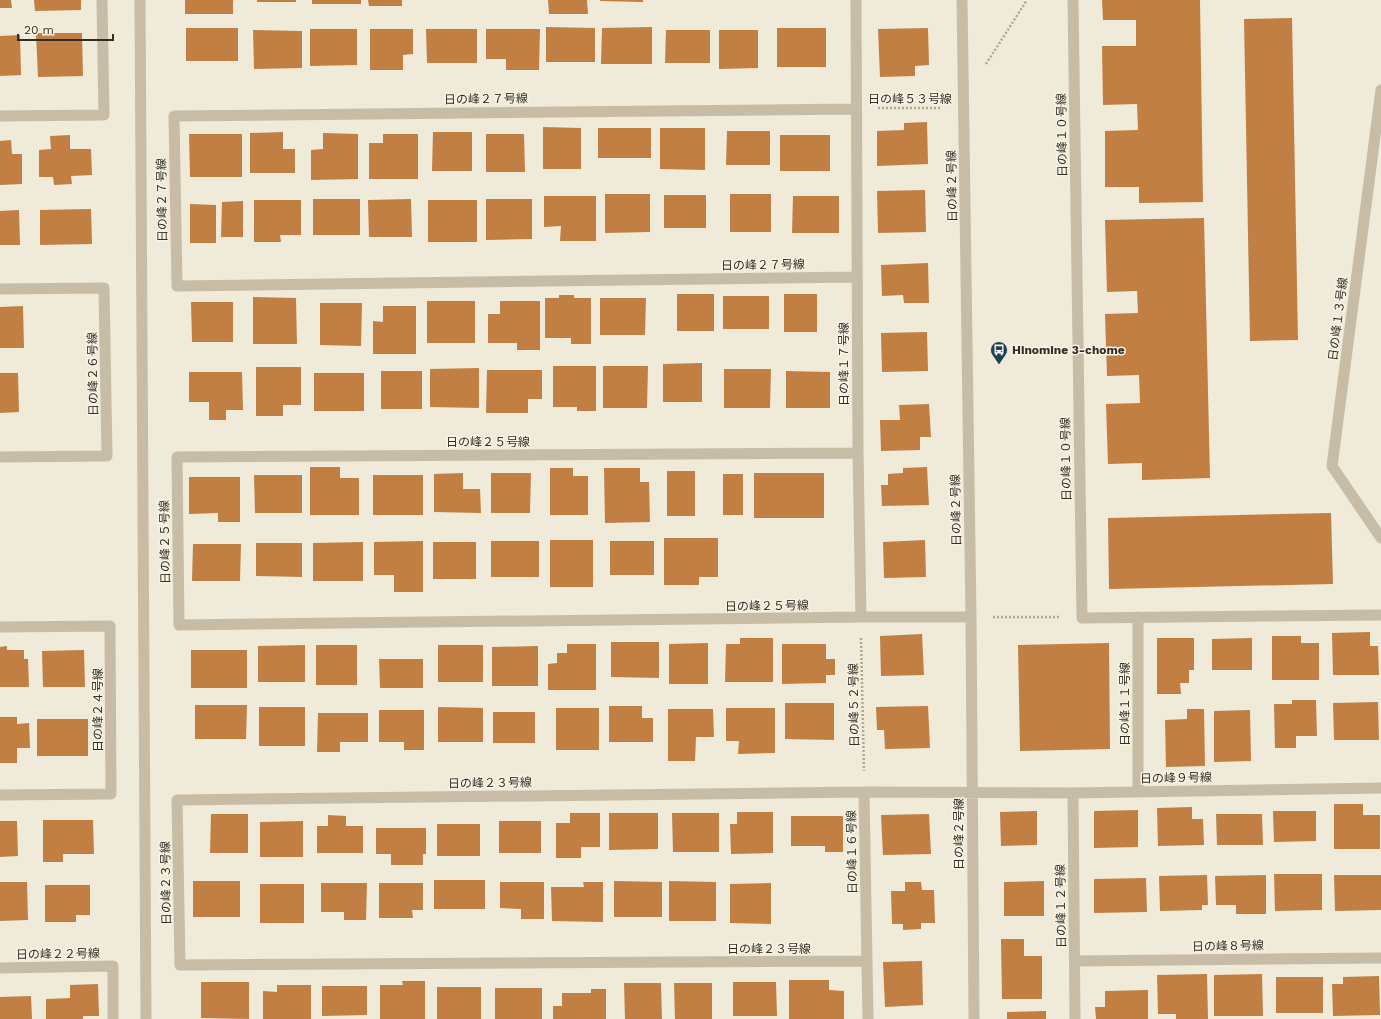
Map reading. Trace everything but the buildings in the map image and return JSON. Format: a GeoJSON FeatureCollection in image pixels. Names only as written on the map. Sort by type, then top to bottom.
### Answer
{"type":"FeatureCollection","features":[{"type":"Feature","properties":{"kind":"street"},"geometry":{"type":"LineString","coordinates":[[0,116],[104,114],[102,0]]}},
{"type":"Feature","properties":{"kind":"street"},"geometry":{"type":"LineString","coordinates":[[140,0],[146,1019]]}},
{"type":"Feature","properties":{"kind":"street","name":"日の峰１７号線"},"geometry":{"type":"LineString","coordinates":[[856,0],[858,453],[861,618]]}},
{"type":"Feature","properties":{"kind":"street","name":"日の峰２号線"},"geometry":{"type":"LineString","coordinates":[[962,0],[971,617],[974,1019]]}},
{"type":"Feature","properties":{"kind":"street","name":"日の峰１０号線"},"geometry":{"type":"LineString","coordinates":[[1074,0],[1082,618]]}},
{"type":"Feature","properties":{"kind":"street","name":"日の峰１３号線"},"geometry":{"type":"LineString","coordinates":[[1381,90],[1332,466],[1381,538]]}},
{"type":"Feature","properties":{"kind":"street","name":"日の峰２７号線"},"geometry":{"type":"LineString","coordinates":[[856,108],[174,116],[177,286],[857,277]]}},
{"type":"Feature","properties":{"kind":"street","name":"日の峰２６号線"},"geometry":{"type":"LineString","coordinates":[[0,289],[104,288],[107,456],[0,457]]}},
{"type":"Feature","properties":{"kind":"street","name":"日の峰２５号線"},"geometry":{"type":"LineString","coordinates":[[858,453],[177,457],[179,625],[861,618]]}},
{"type":"Feature","properties":{"kind":"street"},"geometry":{"type":"LineString","coordinates":[[1082,618],[1381,615]]}},
{"type":"Feature","properties":{"kind":"street"},"geometry":{"type":"LineString","coordinates":[[861,618],[971,617]]}},
{"type":"Feature","properties":{"kind":"street","name":"日の峰１１号線"},"geometry":{"type":"LineString","coordinates":[[1138,617],[1138,791]]}},
{"type":"Feature","properties":{"kind":"street","name":"日の峰２４号線"},"geometry":{"type":"LineString","coordinates":[[0,627],[110,626],[111,794],[0,795]]}},
{"type":"Feature","properties":{"kind":"street","name":"日の峰９号線"},"geometry":{"type":"LineString","coordinates":[[972,792],[1073,793],[1381,788]]}},
{"type":"Feature","properties":{"kind":"street"},"geometry":{"type":"LineString","coordinates":[[864,792],[972,792]]}},
{"type":"Feature","properties":{"kind":"street","name":"日の峰２３号線"},"geometry":{"type":"LineString","coordinates":[[864,792],[177,800],[180,965],[867,961]]}},
{"type":"Feature","properties":{"kind":"street","name":"日の峰１６号線"},"geometry":{"type":"LineString","coordinates":[[864,792],[868,1019]]}},
{"type":"Feature","properties":{"kind":"street","name":"日の峰１２号線"},"geometry":{"type":"LineString","coordinates":[[1073,793],[1075,1019]]}},
{"type":"Feature","properties":{"kind":"street","name":"日の峰８号線"},"geometry":{"type":"LineString","coordinates":[[1074,961],[1381,958]]}},
{"type":"Feature","properties":{"kind":"street","name":"日の峰２２号線"},"geometry":{"type":"LineString","coordinates":[[0,968],[113,966],[113,1019]]}},
{"type":"Feature","properties":{"kind":"path"},"geometry":{"type":"LineString","coordinates":[[985,67],[1027,0]]}},
{"type":"Feature","properties":{"kind":"path","name":"日の峰５３号線"},"geometry":{"type":"LineString","coordinates":[[856,108],[964,108]]}},
{"type":"Feature","properties":{"kind":"path"},"geometry":{"type":"LineString","coordinates":[[971,617],[1082,618]]}},
{"type":"Feature","properties":{"kind":"path","name":"日の峰５２号線"},"geometry":{"type":"LineString","coordinates":[[861,618],[864,792]]}},
{"type":"Feature","properties":{"kind":"place","name":"Hinomine 3-chome"},"geometry":{"type":"Point","coordinates":[999,365]}}]}
